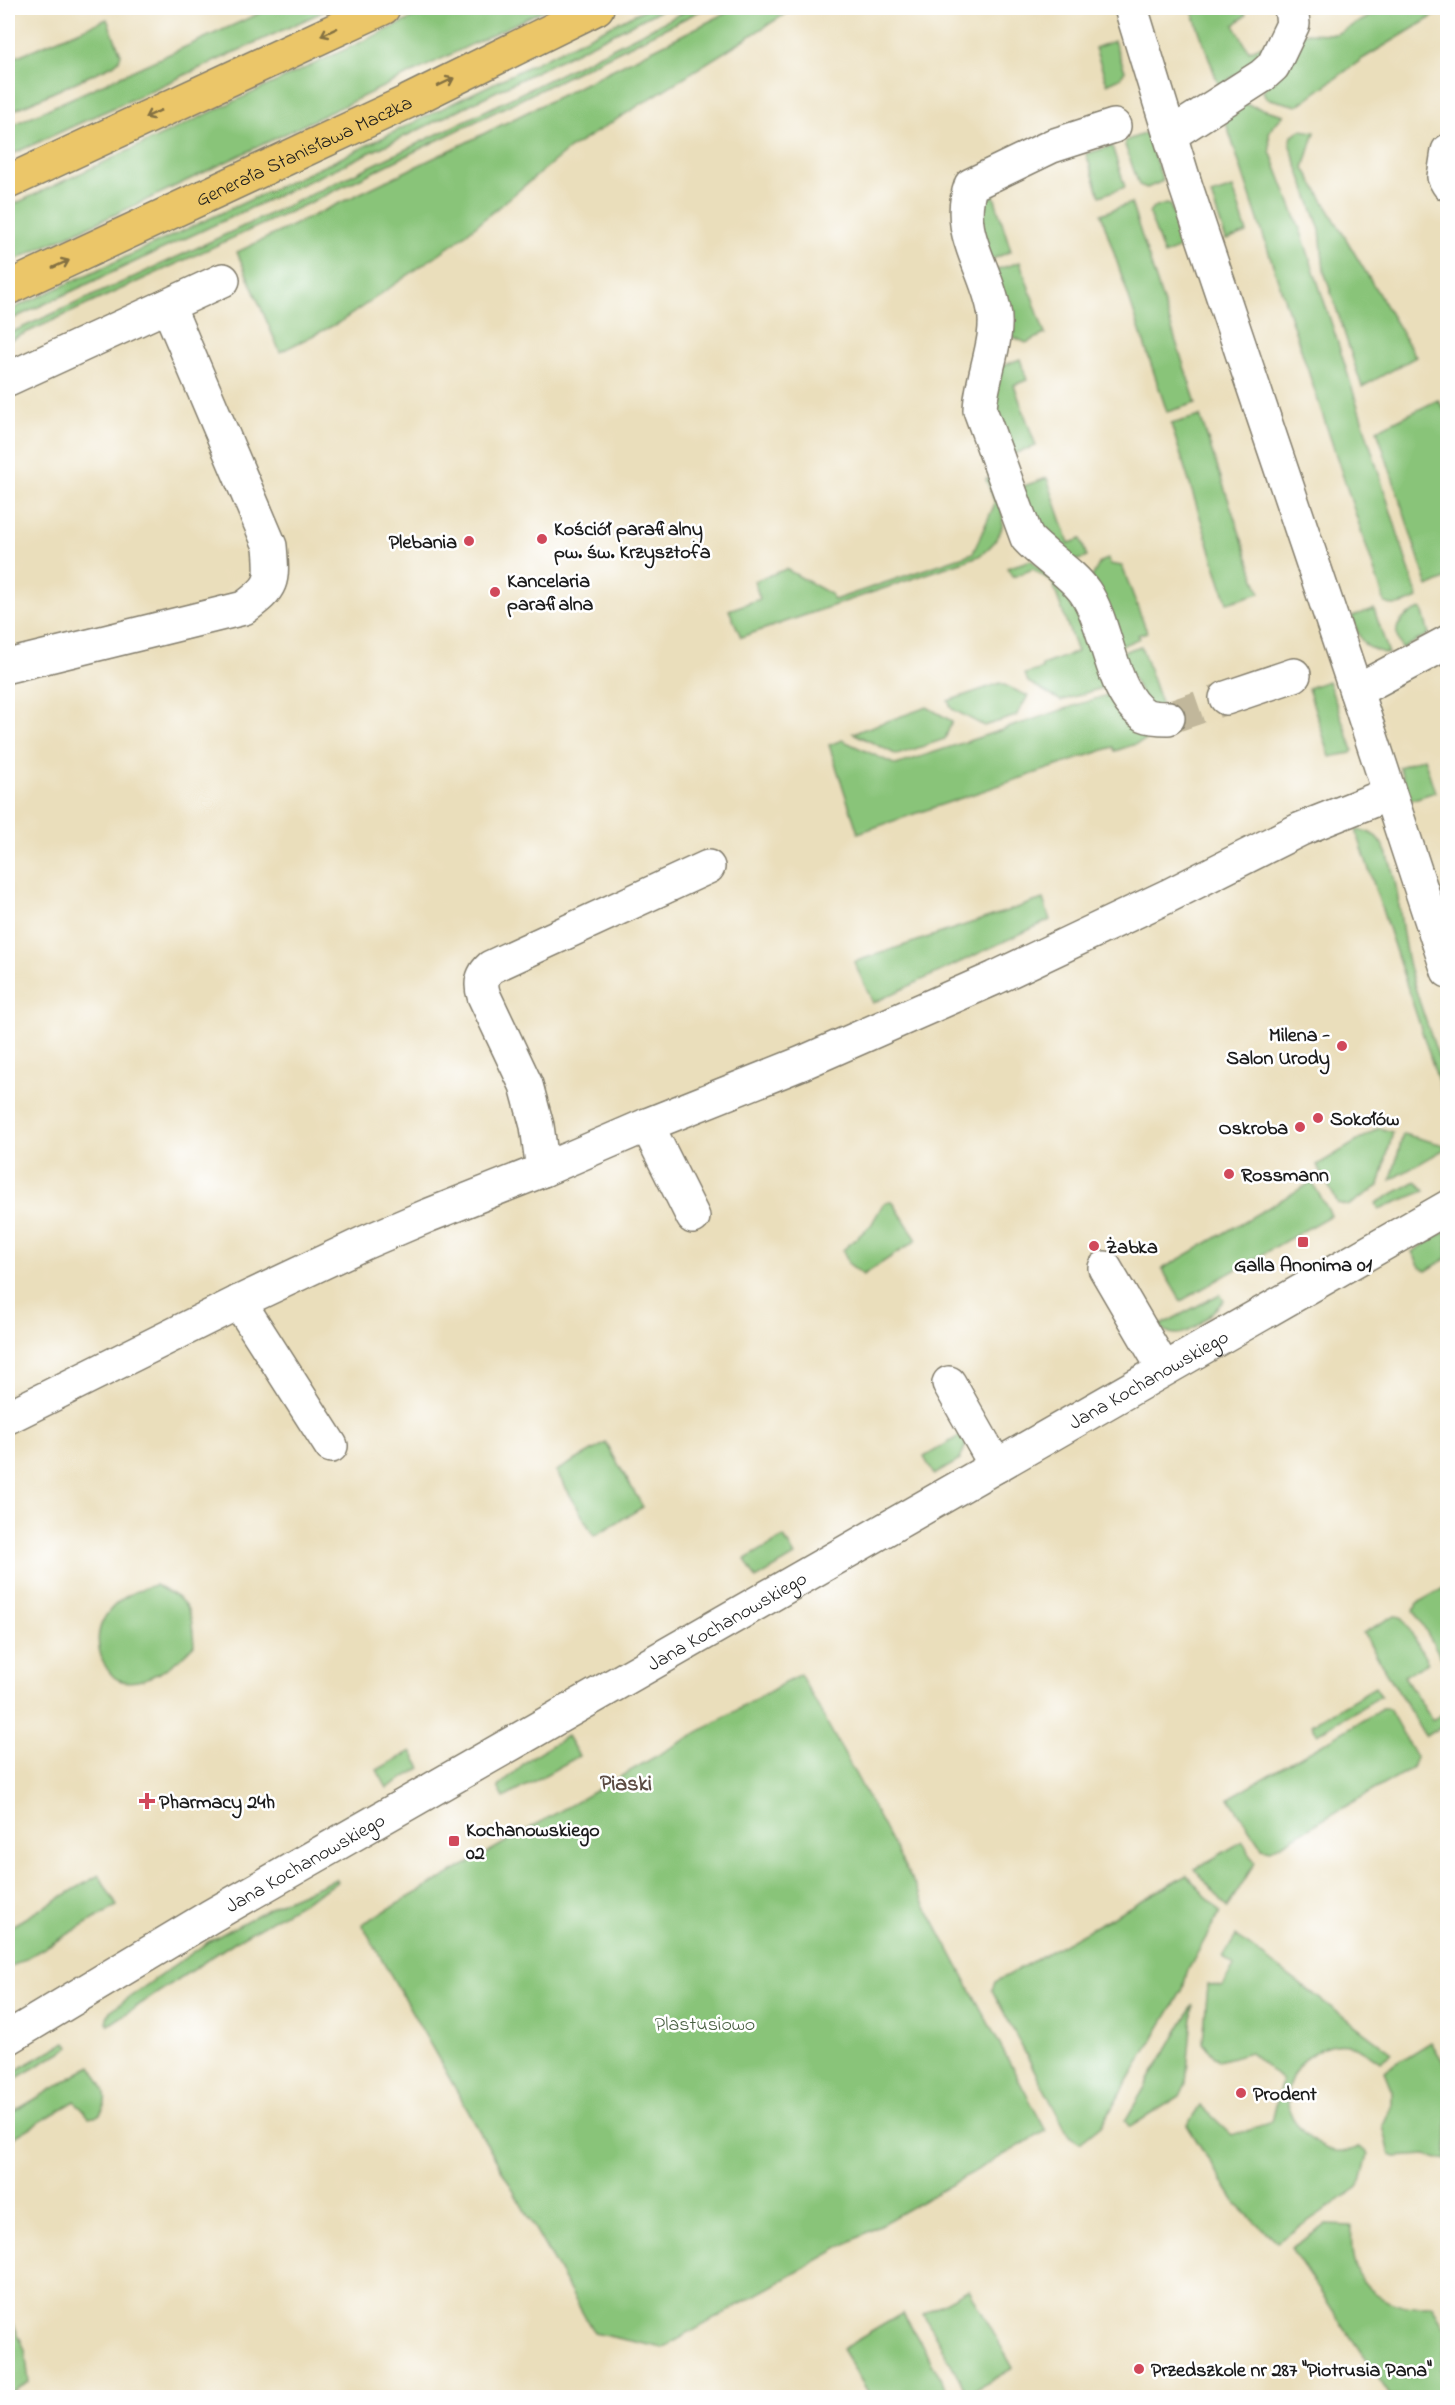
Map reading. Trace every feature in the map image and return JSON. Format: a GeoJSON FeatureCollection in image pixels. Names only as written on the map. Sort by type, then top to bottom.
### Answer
{"type":"FeatureCollection","features":[{"type":"Feature","properties":{"kind":"main road"},"geometry":{"type":"LineString","coordinates":[[8,182],[382,8]]}},
{"type":"Feature","properties":{"kind":"main road","name":"Generała Stanisława Maczka"},"geometry":{"type":"LineString","coordinates":[[8,288],[397,106],[597,8]]}},
{"type":"Feature","properties":{"kind":"street"},"geometry":{"type":"LineString","coordinates":[[1131,8],[1170,135],[1448,972]]}},
{"type":"Feature","properties":{"kind":"street"},"geometry":{"type":"LineString","coordinates":[[1170,135],[1262,76],[1273,66],[1293,24],[1291,8]]}},
{"type":"Feature","properties":{"kind":"street"},"geometry":{"type":"LineString","coordinates":[[1114,126],[1052,146],[971,185],[966,199],[964,219],[994,309],[995,327],[980,390],[980,410],[1027,538],[1042,555],[1084,591],[1101,623],[1121,686],[1134,706],[1147,716],[1168,718]]}},
{"type":"Feature","properties":{"kind":"street"},"geometry":{"type":"LineString","coordinates":[[1448,151],[1444,177],[1448,183]]}},
{"type":"Feature","properties":{"kind":"street"},"geometry":{"type":"LineString","coordinates":[[8,380],[223,280]]}},
{"type":"Feature","properties":{"kind":"street"},"geometry":{"type":"LineString","coordinates":[[8,666],[244,608],[265,593],[272,574],[270,546],[168,306]]}},
{"type":"Feature","properties":{"kind":"street"},"geometry":{"type":"LineString","coordinates":[[1356,691],[1448,642]]}},
{"type":"Feature","properties":{"kind":"street"},"geometry":{"type":"LineString","coordinates":[[1226,698],[1294,675]]}},
{"type":"Feature","properties":{"kind":"street"},"geometry":{"type":"LineString","coordinates":[[8,1417],[239,1302],[427,1215],[543,1170],[647,1125],[802,1063],[994,978],[1168,896],[1301,829],[1389,794]]}},
{"type":"Feature","properties":{"kind":"street"},"geometry":{"type":"LineString","coordinates":[[543,1170],[532,1105],[526,1085],[484,996],[482,981],[485,973],[491,967],[708,867]]}},
{"type":"Feature","properties":{"kind":"street"},"geometry":{"type":"LineString","coordinates":[[647,1125],[693,1217]]}},
{"type":"Feature","properties":{"kind":"street","name":"Jana Kochanowskiego"},"geometry":{"type":"LineString","coordinates":[[8,2038],[211,1916],[1448,1207]]}},
{"type":"Feature","properties":{"kind":"street"},"geometry":{"type":"LineString","coordinates":[[1105,1268],[1164,1369]]}},
{"type":"Feature","properties":{"kind":"street"},"geometry":{"type":"LineString","coordinates":[[239,1302],[331,1446]]}},
{"type":"Feature","properties":{"kind":"street"},"geometry":{"type":"LineString","coordinates":[[949,1383],[996,1466]]}},
{"type":"Feature","properties":{"kind":"green space"},"geometry":{"type":"Polygon","coordinates":[[[271,8],[331,8],[8,156],[8,127],[271,8]]]}},
{"type":"Feature","properties":{"kind":"green space"},"geometry":{"type":"Polygon","coordinates":[[[434,8],[548,8],[140,203],[8,263],[8,207],[434,8]]]}},
{"type":"Feature","properties":{"kind":"green space"},"geometry":{"type":"Polygon","coordinates":[[[647,8],[665,8],[414,132],[8,321],[8,311],[337,160],[647,8]]]}},
{"type":"Feature","properties":{"kind":"green space"},"geometry":{"type":"Polygon","coordinates":[[[692,8],[706,8],[320,198],[8,341],[8,334],[352,175],[692,8]]]}},
{"type":"Feature","properties":{"kind":"green space"},"geometry":{"type":"Polygon","coordinates":[[[736,8],[795,8],[569,149],[456,242],[340,322],[280,352],[237,252],[463,144],[736,8]]]}},
{"type":"Feature","properties":{"kind":"green space"},"geometry":{"type":"Polygon","coordinates":[[[1191,8],[1242,8],[1246,15],[1234,25],[1249,51],[1271,41],[1269,53],[1219,86],[1191,8]]]}},
{"type":"Feature","properties":{"kind":"green space"},"geometry":{"type":"Polygon","coordinates":[[[1386,8],[1447,8],[1364,58],[1297,106],[1266,98],[1263,91],[1304,33],[1336,34],[1386,8]]]}},
{"type":"Feature","properties":{"kind":"green space"},"geometry":{"type":"Polygon","coordinates":[[[107,19],[121,54],[119,60],[113,65],[8,113],[8,60],[107,19]]]}},
{"type":"Feature","properties":{"kind":"green space"},"geometry":{"type":"Polygon","coordinates":[[[1114,41],[1125,71],[1120,78],[1107,84],[1095,48],[1114,41]]]}},
{"type":"Feature","properties":{"kind":"green space"},"geometry":{"type":"Polygon","coordinates":[[[1241,103],[1284,115],[1269,133],[1270,151],[1300,229],[1337,340],[1418,598],[1406,603],[1393,605],[1385,603],[1223,114],[1241,103]]]}},
{"type":"Feature","properties":{"kind":"green space"},"geometry":{"type":"Polygon","coordinates":[[[1301,130],[1315,132],[1304,168],[1416,357],[1362,387],[1324,271],[1320,230],[1290,146],[1292,135],[1301,130]]]}},
{"type":"Feature","properties":{"kind":"green space"},"geometry":{"type":"Polygon","coordinates":[[[1146,133],[1163,181],[1147,188],[1139,185],[1125,145],[1125,141],[1146,133]]]}},
{"type":"Feature","properties":{"kind":"green space"},"geometry":{"type":"Polygon","coordinates":[[[1112,146],[1125,187],[1100,196],[1086,154],[1112,146]]]}},
{"type":"Feature","properties":{"kind":"green space"},"geometry":{"type":"Polygon","coordinates":[[[990,183],[1011,251],[991,260],[977,224],[978,196],[990,183]]]}},
{"type":"Feature","properties":{"kind":"green space"},"geometry":{"type":"Polygon","coordinates":[[[1233,188],[1247,233],[1226,240],[1211,195],[1233,188]]]}},
{"type":"Feature","properties":{"kind":"green space"},"geometry":{"type":"Polygon","coordinates":[[[1131,203],[1196,403],[1167,412],[1101,214],[1131,203]]]}},
{"type":"Feature","properties":{"kind":"green space"},"geometry":{"type":"Polygon","coordinates":[[[1170,205],[1184,246],[1164,255],[1149,213],[1153,208],[1170,205]]]}},
{"type":"Feature","properties":{"kind":"green space"},"geometry":{"type":"Polygon","coordinates":[[[1020,262],[1045,334],[1026,343],[1007,334],[992,271],[1020,262]]]}},
{"type":"Feature","properties":{"kind":"green space"},"geometry":{"type":"Polygon","coordinates":[[[1020,359],[1027,380],[1014,385],[1036,446],[1008,456],[993,408],[1000,367],[1020,359]]]}},
{"type":"Feature","properties":{"kind":"green space"},"geometry":{"type":"Polygon","coordinates":[[[1438,400],[1447,414],[1447,578],[1428,587],[1377,430],[1438,400]]]}},
{"type":"Feature","properties":{"kind":"green space"},"geometry":{"type":"Polygon","coordinates":[[[1200,416],[1260,593],[1227,603],[1171,424],[1200,416]]]}},
{"type":"Feature","properties":{"kind":"green space"},"geometry":{"type":"Polygon","coordinates":[[[992,477],[1000,500],[1003,520],[997,538],[979,556],[741,637],[729,610],[760,599],[754,581],[786,569],[831,594],[834,600],[973,553],[995,503],[986,479],[992,477]]]}},
{"type":"Feature","properties":{"kind":"green space"},"geometry":{"type":"Polygon","coordinates":[[[1047,478],[1069,543],[1081,539],[1087,557],[1069,563],[1037,536],[1018,488],[1047,478]]]}},
{"type":"Feature","properties":{"kind":"green space"},"geometry":{"type":"Polygon","coordinates":[[[1108,559],[1110,564],[1122,566],[1147,632],[1138,635],[1140,638],[1119,647],[1090,581],[1100,562],[1108,559]]]}},
{"type":"Feature","properties":{"kind":"green space"},"geometry":{"type":"Polygon","coordinates":[[[1031,560],[1083,605],[1108,686],[1061,701],[1028,682],[1025,674],[1042,669],[1042,665],[1077,652],[1052,582],[1033,569],[1013,577],[1007,568],[1031,560]]]}},
{"type":"Feature","properties":{"kind":"green space"},"geometry":{"type":"Polygon","coordinates":[[[1374,609],[1389,654],[1373,649],[1363,642],[1352,616],[1374,609]]]}},
{"type":"Feature","properties":{"kind":"green space"},"geometry":{"type":"Polygon","coordinates":[[[1422,609],[1429,634],[1402,649],[1397,637],[1398,626],[1408,615],[1422,609]]]}},
{"type":"Feature","properties":{"kind":"green space"},"geometry":{"type":"Polygon","coordinates":[[[1141,646],[1163,709],[1147,705],[1120,653],[1141,646]]]}},
{"type":"Feature","properties":{"kind":"green space"},"geometry":{"type":"Polygon","coordinates":[[[1328,681],[1353,750],[1351,753],[1330,757],[1308,688],[1328,681]]]}},
{"type":"Feature","properties":{"kind":"green space"},"geometry":{"type":"Polygon","coordinates":[[[1000,683],[1028,696],[1016,716],[984,726],[952,709],[948,701],[1000,683]]]}},
{"type":"Feature","properties":{"kind":"green space"},"geometry":{"type":"Polygon","coordinates":[[[1110,694],[1173,733],[1115,751],[1113,747],[858,833],[829,745],[842,740],[896,765],[1110,694]]]}},
{"type":"Feature","properties":{"kind":"green space"},"geometry":{"type":"Polygon","coordinates":[[[927,707],[952,721],[945,739],[897,755],[853,733],[927,707]]]}},
{"type":"Feature","properties":{"kind":"green space"},"geometry":{"type":"Polygon","coordinates":[[[1424,758],[1435,792],[1411,800],[1399,767],[1424,758]]]}},
{"type":"Feature","properties":{"kind":"green space"},"geometry":{"type":"Polygon","coordinates":[[[1356,830],[1369,832],[1378,838],[1387,854],[1396,885],[1406,955],[1447,1082],[1447,1098],[1443,1096],[1356,830]]]}},
{"type":"Feature","properties":{"kind":"green space"},"geometry":{"type":"Polygon","coordinates":[[[1043,899],[1050,920],[873,1003],[854,962],[1043,899]]]}},
{"type":"Feature","properties":{"kind":"green space"},"geometry":{"type":"Polygon","coordinates":[[[1379,1128],[1393,1132],[1379,1186],[1348,1206],[1338,1203],[1317,1165],[1379,1128]]]}},
{"type":"Feature","properties":{"kind":"green space"},"geometry":{"type":"Polygon","coordinates":[[[1403,1134],[1444,1145],[1445,1149],[1391,1180],[1403,1134]]]}},
{"type":"Feature","properties":{"kind":"green space"},"geometry":{"type":"Polygon","coordinates":[[[1416,1181],[1425,1191],[1379,1209],[1376,1203],[1416,1181]]]}},
{"type":"Feature","properties":{"kind":"green space"},"geometry":{"type":"Polygon","coordinates":[[[1312,1182],[1331,1215],[1181,1301],[1162,1269],[1312,1182]]]}},
{"type":"Feature","properties":{"kind":"green space"},"geometry":{"type":"Polygon","coordinates":[[[892,1201],[917,1240],[863,1275],[848,1263],[843,1250],[871,1225],[883,1204],[892,1201]]]}},
{"type":"Feature","properties":{"kind":"green space"},"geometry":{"type":"Polygon","coordinates":[[[1447,1230],[1447,1258],[1426,1271],[1420,1267],[1412,1252],[1447,1230]]]}},
{"type":"Feature","properties":{"kind":"green space"},"geometry":{"type":"Polygon","coordinates":[[[1220,1294],[1224,1301],[1193,1328],[1176,1334],[1159,1326],[1220,1294]]]}},
{"type":"Feature","properties":{"kind":"green space"},"geometry":{"type":"Polygon","coordinates":[[[961,1435],[966,1444],[960,1460],[934,1475],[924,1457],[961,1435]]]}},
{"type":"Feature","properties":{"kind":"green space"},"geometry":{"type":"Polygon","coordinates":[[[606,1443],[643,1507],[594,1536],[556,1471],[606,1443]]]}},
{"type":"Feature","properties":{"kind":"green space"},"geometry":{"type":"Polygon","coordinates":[[[784,1537],[795,1556],[756,1579],[745,1559],[784,1537]]]}},
{"type":"Feature","properties":{"kind":"green space"},"geometry":{"type":"Polygon","coordinates":[[[155,1585],[175,1596],[186,1607],[192,1622],[194,1645],[170,1666],[149,1677],[128,1682],[116,1679],[102,1659],[99,1632],[103,1620],[119,1601],[130,1594],[155,1585]]]}},
{"type":"Feature","properties":{"kind":"green space"},"geometry":{"type":"Polygon","coordinates":[[[1447,1586],[1447,1668],[1414,1610],[1417,1603],[1447,1586]]]}},
{"type":"Feature","properties":{"kind":"green space"},"geometry":{"type":"Polygon","coordinates":[[[1395,1615],[1403,1618],[1428,1663],[1404,1676],[1432,1720],[1444,1713],[1447,1724],[1425,1736],[1363,1633],[1395,1615]]]}},
{"type":"Feature","properties":{"kind":"green space","name":"Plastusiowo"},"geometry":{"type":"Polygon","coordinates":[[[800,1674],[1046,2131],[663,2348],[594,2333],[362,1924],[800,1674]]]}},
{"type":"Feature","properties":{"kind":"green space"},"geometry":{"type":"Polygon","coordinates":[[[1375,1687],[1381,1696],[1317,1734],[1312,1724],[1375,1687]]]}},
{"type":"Feature","properties":{"kind":"green space"},"geometry":{"type":"Polygon","coordinates":[[[1382,1709],[1389,1709],[1416,1757],[1412,1768],[1271,1850],[1262,1848],[1229,1798],[1382,1709]]]}},
{"type":"Feature","properties":{"kind":"green space"},"geometry":{"type":"Polygon","coordinates":[[[567,1736],[579,1756],[504,1798],[498,1787],[530,1758],[567,1736]]]}},
{"type":"Feature","properties":{"kind":"green space"},"geometry":{"type":"Polygon","coordinates":[[[411,1751],[421,1768],[387,1788],[377,1770],[411,1751]]]}},
{"type":"Feature","properties":{"kind":"green space"},"geometry":{"type":"Polygon","coordinates":[[[1243,1841],[1255,1863],[1227,1908],[1195,1869],[1243,1841]]]}},
{"type":"Feature","properties":{"kind":"green space"},"geometry":{"type":"Polygon","coordinates":[[[99,1875],[117,1906],[8,1969],[8,1928],[99,1875]]]}},
{"type":"Feature","properties":{"kind":"green space"},"geometry":{"type":"Polygon","coordinates":[[[1187,1875],[1220,1912],[1187,1972],[1183,1989],[1101,2126],[1080,2143],[1069,2136],[992,1990],[995,1982],[1187,1875]]]}},
{"type":"Feature","properties":{"kind":"green space"},"geometry":{"type":"Polygon","coordinates":[[[336,1879],[338,1882],[236,1941],[109,2025],[107,2018],[110,2011],[208,1942],[275,1905],[336,1879]]]}},
{"type":"Feature","properties":{"kind":"green space"},"geometry":{"type":"Polygon","coordinates":[[[1236,1936],[1392,2053],[1380,2062],[1356,2047],[1339,2045],[1326,2047],[1314,2052],[1295,2071],[1287,2096],[1291,2114],[1302,2131],[1313,2141],[1330,2150],[1348,2151],[1360,2147],[1368,2154],[1360,2186],[1277,2242],[1237,2205],[1187,2125],[1200,2105],[1232,2135],[1272,2122],[1282,2080],[1250,2052],[1219,2061],[1203,2042],[1208,1984],[1222,1987],[1234,1966],[1223,1957],[1236,1936]]]}},
{"type":"Feature","properties":{"kind":"green space"},"geometry":{"type":"Polygon","coordinates":[[[1193,2005],[1186,2083],[1180,2096],[1130,2127],[1125,2121],[1193,2005]]]}},
{"type":"Feature","properties":{"kind":"green space"},"geometry":{"type":"Polygon","coordinates":[[[66,2042],[70,2047],[8,2083],[8,2075],[66,2042]]]}},
{"type":"Feature","properties":{"kind":"green space"},"geometry":{"type":"Polygon","coordinates":[[[1431,2042],[1447,2068],[1447,2160],[1426,2155],[1395,2157],[1390,2155],[1383,2125],[1392,2104],[1392,2091],[1384,2071],[1431,2042]]]}},
{"type":"Feature","properties":{"kind":"green space"},"geometry":{"type":"Polygon","coordinates":[[[91,2066],[102,2084],[106,2097],[99,2115],[89,2117],[75,2101],[8,2141],[8,2115],[91,2066]]]}},
{"type":"Feature","properties":{"kind":"green space"},"geometry":{"type":"Polygon","coordinates":[[[1326,2225],[1352,2226],[1354,2262],[1358,2273],[1371,2290],[1401,2305],[1432,2306],[1447,2331],[1440,2397],[1391,2397],[1291,2248],[1326,2225]]]}},
{"type":"Feature","properties":{"kind":"green space"},"geometry":{"type":"Polygon","coordinates":[[[969,2289],[1013,2368],[968,2394],[923,2314],[969,2289]]]}},
{"type":"Feature","properties":{"kind":"green space"},"geometry":{"type":"Polygon","coordinates":[[[8,2311],[25,2350],[29,2382],[8,2395],[8,2311]]]}},
{"type":"Feature","properties":{"kind":"green space"},"geometry":{"type":"Polygon","coordinates":[[[903,2313],[952,2397],[871,2397],[842,2349],[903,2313]]]}},
{"type":"Feature","properties":{"kind":"tunnel"},"geometry":{"type":"LineString","coordinates":[[1168,718],[1226,698]]}},
{"type":"Feature","properties":{"kind":"place","name":"Kościół parafialny pw. św. Krzysztofa"},"geometry":{"type":"Point","coordinates":[542,539]}},
{"type":"Feature","properties":{"kind":"place","name":"Plebania"},"geometry":{"type":"Point","coordinates":[469,541]}},
{"type":"Feature","properties":{"kind":"place","name":"Kancelaria parafialna"},"geometry":{"type":"Point","coordinates":[495,592]}},
{"type":"Feature","properties":{"kind":"place","name":"Milena - Salon Urody"},"geometry":{"type":"Point","coordinates":[1342,1046]}},
{"type":"Feature","properties":{"kind":"place","name":"Sokołów"},"geometry":{"type":"Point","coordinates":[1318,1118]}},
{"type":"Feature","properties":{"kind":"place","name":"Oskroba"},"geometry":{"type":"Point","coordinates":[1300,1127]}},
{"type":"Feature","properties":{"kind":"place","name":"Rossmann"},"geometry":{"type":"Point","coordinates":[1229,1174]}},
{"type":"Feature","properties":{"kind":"place","name":"Galla Anonima 01"},"geometry":{"type":"Point","coordinates":[1303,1242]}},
{"type":"Feature","properties":{"kind":"place","name":"Żabka"},"geometry":{"type":"Point","coordinates":[1094,1246]}},
{"type":"Feature","properties":{"kind":"place","name":"Pharmacy 24h"},"geometry":{"type":"Point","coordinates":[147,1801]}},
{"type":"Feature","properties":{"kind":"place","name":"Kochanowskiego 02"},"geometry":{"type":"Point","coordinates":[454,1841]}},
{"type":"Feature","properties":{"kind":"place","name":"Prodent"},"geometry":{"type":"Point","coordinates":[1241,2093]}},
{"type":"Feature","properties":{"kind":"place","name":"Przedszkole nr 287 \"Piotrusia Pana\""},"geometry":{"type":"Point","coordinates":[1139,2369]}},
{"type":"Feature","properties":{"kind":"district","name":"Piaski"},"geometry":{"type":"Point","coordinates":[626,1782]}}]}
